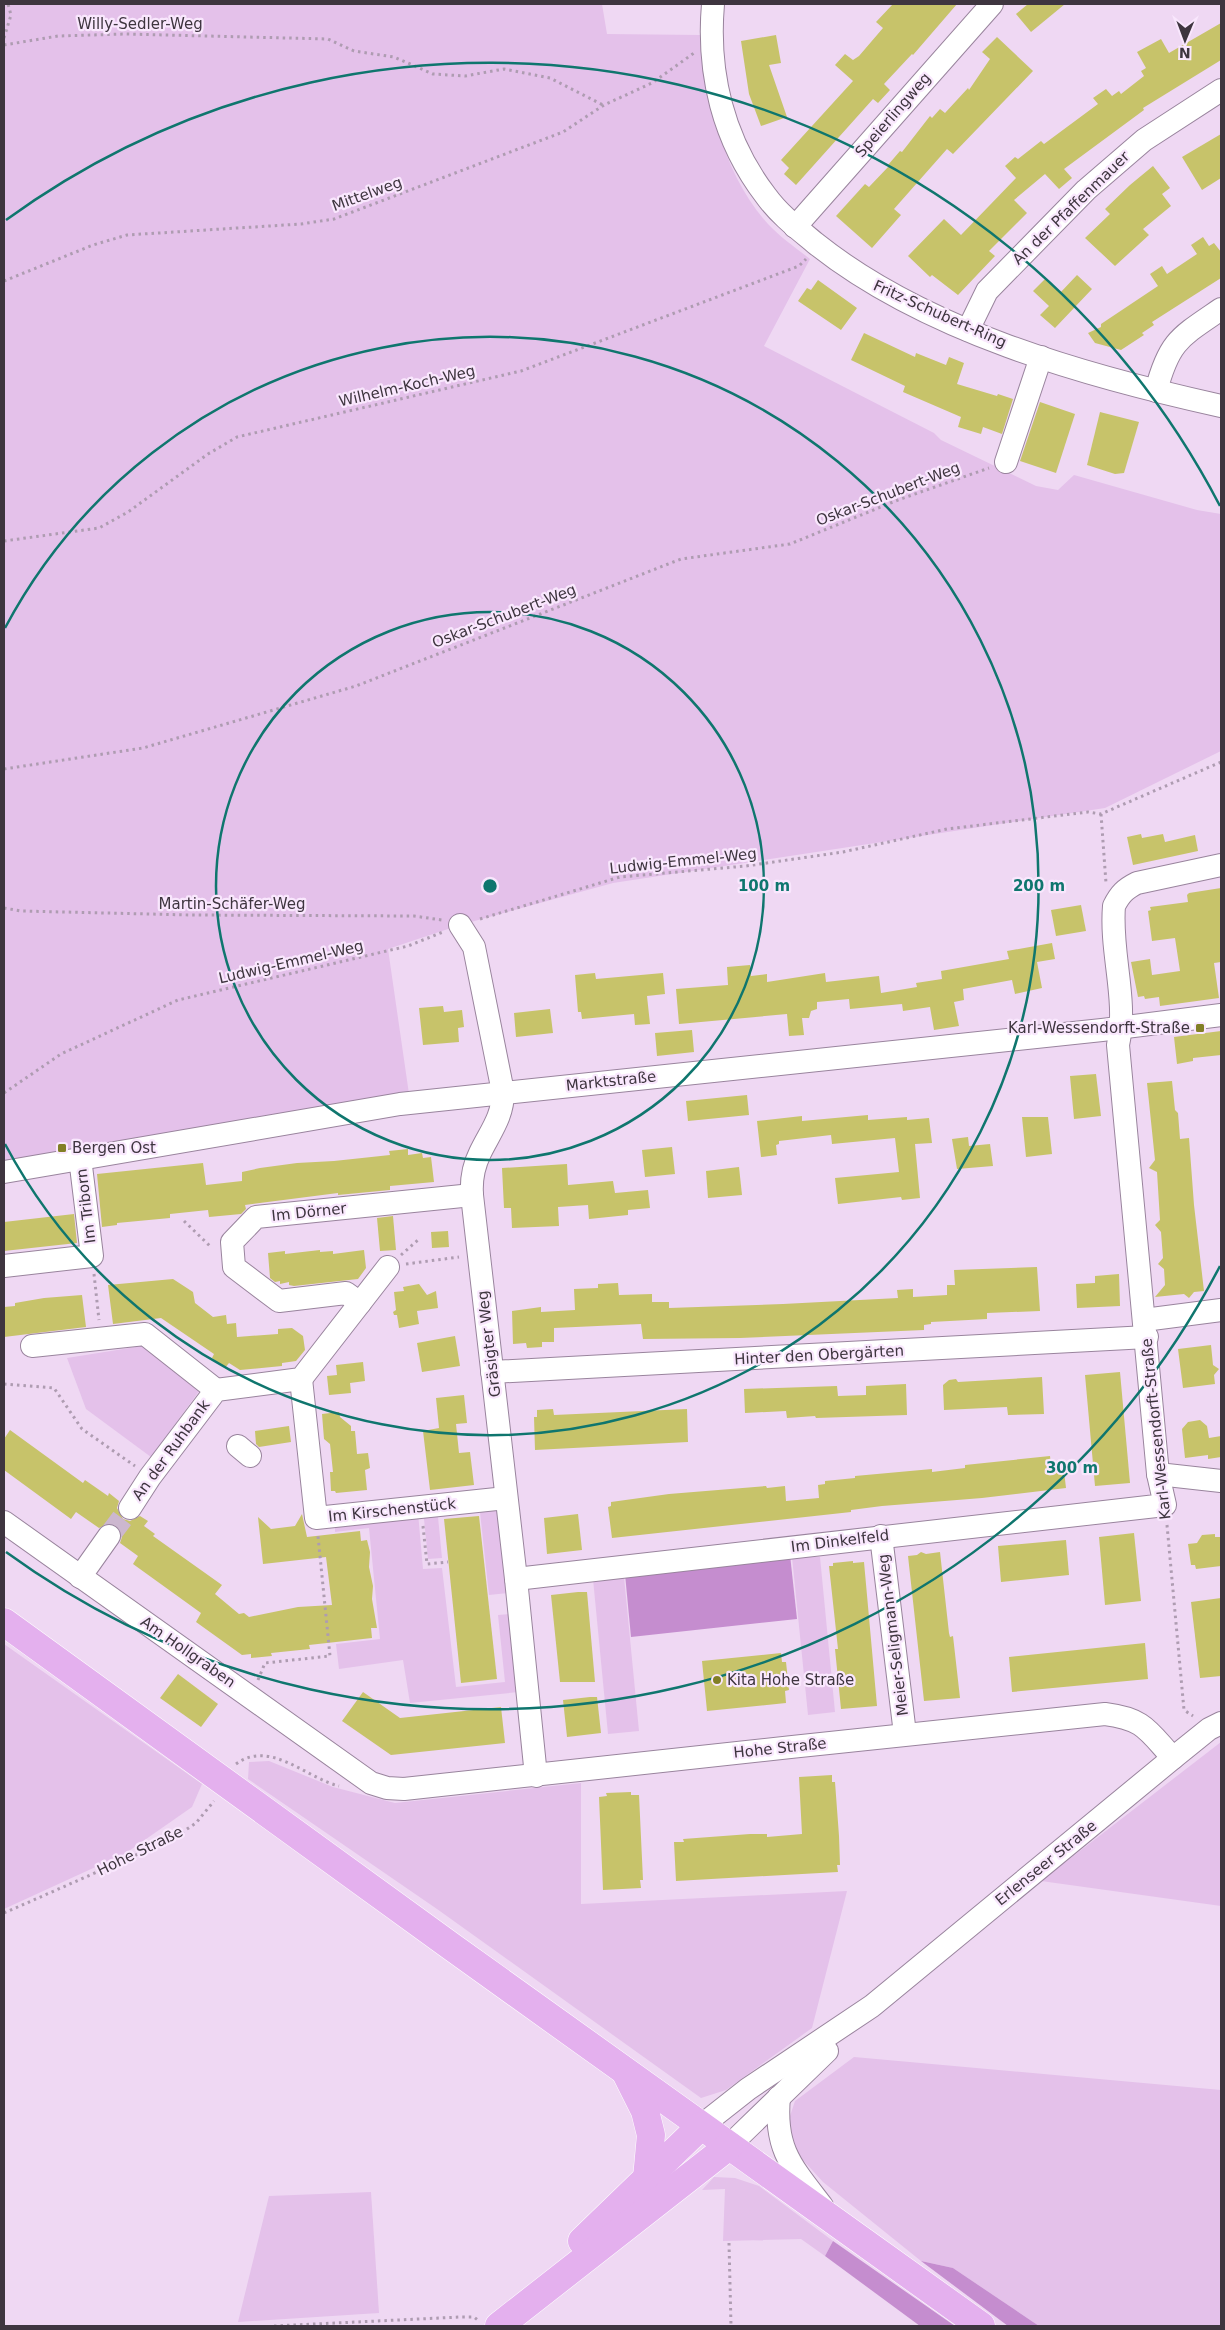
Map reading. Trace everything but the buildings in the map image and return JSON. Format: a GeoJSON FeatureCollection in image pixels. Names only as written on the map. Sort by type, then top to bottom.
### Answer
{"type":"FeatureCollection","features":[{"type":"Feature","properties":{"kind":"main road"},"geometry":{"type":"LineString","coordinates":[[4,1622],[981,2326]]}},
{"type":"Feature","properties":{"kind":"main road"},"geometry":{"type":"LineString","coordinates":[[625,2071],[645,2111],[652,2135],[647,2178]]}},
{"type":"Feature","properties":{"kind":"main road"},"geometry":{"type":"LineString","coordinates":[[498,2326],[702,2126]]}},
{"type":"Feature","properties":{"kind":"main road"},"geometry":{"type":"LineString","coordinates":[[498,2326],[729,2146]]}},
{"type":"Feature","properties":{"kind":"street","name":"Fritz-Schubert-Ring"},"geometry":{"type":"LineString","coordinates":[[713,4],[711,41],[719,102],[733,140],[741,158],[766,196],[795,227],[820,247],[861,277],[877,286],[968,330],[1042,357],[1156,391],[1221,406]]}},
{"type":"Feature","properties":{"kind":"street","name":"Speierlingweg"},"geometry":{"type":"LineString","coordinates":[[795,227],[992,4]]}},
{"type":"Feature","properties":{"kind":"street","name":"An der Pfaffenmauer"},"geometry":{"type":"LineString","coordinates":[[968,330],[986,291],[1086,190],[1144,140],[1221,90]]}},
{"type":"Feature","properties":{"kind":"street"},"geometry":{"type":"LineString","coordinates":[[1156,391],[1163,366],[1173,346],[1186,332],[1221,309]]}},
{"type":"Feature","properties":{"kind":"street"},"geometry":{"type":"LineString","coordinates":[[1006,462],[1042,357]]}},
{"type":"Feature","properties":{"kind":"street"},"geometry":{"type":"LineString","coordinates":[[1119,896],[1127,888],[1137,883],[1221,865]]}},
{"type":"Feature","properties":{"kind":"street","name":"Karl-Wessendorft-Straße"},"geometry":{"type":"LineString","coordinates":[[1119,896],[1114,906],[1113,916],[1122,1006],[1118,1045],[1146,1328],[1158,1474],[1165,1504]]}},
{"type":"Feature","properties":{"kind":"street","name":"Gräsigter Weg"},"geometry":{"type":"LineString","coordinates":[[460,925],[474,946],[503,1092],[503,1106],[498,1120],[480,1152],[474,1170],[472,1195],[516,1579],[536,1776]]}},
{"type":"Feature","properties":{"kind":"street","name":"Marktstraße"},"geometry":{"type":"LineString","coordinates":[[4,1172],[400,1104],[1221,1015]]}},
{"type":"Feature","properties":{"kind":"street","name":"Im Triborn"},"geometry":{"type":"LineString","coordinates":[[4,1266],[92,1256],[80,1158]]}},
{"type":"Feature","properties":{"kind":"street","name":"Im Dörner"},"geometry":{"type":"LineString","coordinates":[[233,1246],[232,1242],[256,1217],[472,1195]]}},
{"type":"Feature","properties":{"kind":"street"},"geometry":{"type":"LineString","coordinates":[[233,1246],[234,1267],[279,1301],[346,1293],[360,1303]]}},
{"type":"Feature","properties":{"kind":"street"},"geometry":{"type":"LineString","coordinates":[[301,1379],[388,1266]]}},
{"type":"Feature","properties":{"kind":"street","name":"Hinter den Obergärten"},"geometry":{"type":"LineString","coordinates":[[492,1372],[1146,1328],[1221,1310]]}},
{"type":"Feature","properties":{"kind":"street"},"geometry":{"type":"LineString","coordinates":[[32,1346],[145,1334],[216,1390]]}},
{"type":"Feature","properties":{"kind":"street","name":"An der Ruhbank"},"geometry":{"type":"LineString","coordinates":[[130,1508],[150,1477],[216,1390],[301,1379]]}},
{"type":"Feature","properties":{"kind":"street","name":"Im Kirschenstück"},"geometry":{"type":"LineString","coordinates":[[301,1379],[316,1518],[506,1498]]}},
{"type":"Feature","properties":{"kind":"street"},"geometry":{"type":"LineString","coordinates":[[1158,1474],[1221,1481]]}},
{"type":"Feature","properties":{"kind":"street","name":"Im Dinkelfeld"},"geometry":{"type":"LineString","coordinates":[[516,1579],[1165,1504]]}},
{"type":"Feature","properties":{"kind":"street","name":"Am Hollgraben"},"geometry":{"type":"LineString","coordinates":[[4,1522],[371,1783]]}},
{"type":"Feature","properties":{"kind":"street"},"geometry":{"type":"LineString","coordinates":[[80,1577],[109,1536]]}},
{"type":"Feature","properties":{"kind":"street","name":"Meier-Seligmann-Weg"},"geometry":{"type":"LineString","coordinates":[[881,1536],[905,1734]]}},
{"type":"Feature","properties":{"kind":"street","name":"Hohe Straße"},"geometry":{"type":"LineString","coordinates":[[371,1783],[387,1788],[404,1789],[1106,1714],[1126,1716],[1140,1722],[1173,1758]]}},
{"type":"Feature","properties":{"kind":"street","name":"Erlenseer Straße"},"geometry":{"type":"LineString","coordinates":[[729,2146],[872,2006],[1173,1758],[1215,1726]]}},
{"type":"Feature","properties":{"kind":"street","name":"Erlenseer Straße"},"geometry":{"type":"LineString","coordinates":[[702,2126],[748,2089],[872,2006]]}},
{"type":"Feature","properties":{"kind":"street"},"geometry":{"type":"LineString","coordinates":[[779,2097],[778,2132],[784,2152],[795,2171],[832,2219]]}},
{"type":"Feature","properties":{"kind":"path"},"geometry":{"type":"LineString","coordinates":[[4,38],[11,14],[8,4]]}},
{"type":"Feature","properties":{"kind":"path","name":"Willy-Sedler-Weg"},"geometry":{"type":"LineString","coordinates":[[4,45],[58,36],[126,34],[328,39],[354,51],[394,57],[433,74],[465,76],[504,69],[550,78],[604,105]]}},
{"type":"Feature","properties":{"kind":"path","name":"Mittelweg"},"geometry":{"type":"LineString","coordinates":[[4,281],[93,245],[127,234],[301,224],[334,219],[563,132],[604,105],[652,83],[711,41]]}},
{"type":"Feature","properties":{"kind":"path","name":"Wilhelm-Koch-Weg"},"geometry":{"type":"LineString","coordinates":[[4,541],[100,528],[128,512],[208,454],[237,437],[521,371],[799,266],[820,247]]}},
{"type":"Feature","properties":{"kind":"path","name":"Oskar-Schubert-Weg"},"geometry":{"type":"LineString","coordinates":[[4,769],[143,748],[356,686],[681,559],[790,544],[898,500],[1006,462]]}},
{"type":"Feature","properties":{"kind":"path"},"geometry":{"type":"LineString","coordinates":[[1119,896],[1106,885],[1101,814],[1221,762]]}},
{"type":"Feature","properties":{"kind":"path","name":"Ludwig-Emmel-Weg"},"geometry":{"type":"LineString","coordinates":[[4,1093],[61,1054],[178,1000],[408,946],[460,925],[620,877],[746,866],[842,852],[947,829],[1088,812],[1101,814]]}},
{"type":"Feature","properties":{"kind":"path","name":"Martin-Schäfer-Weg"},"geometry":{"type":"LineString","coordinates":[[4,908],[21,911],[191,915],[414,916],[460,925]]}},
{"type":"Feature","properties":{"kind":"path"},"geometry":{"type":"LineString","coordinates":[[184,1220],[212,1248],[233,1246]]}},
{"type":"Feature","properties":{"kind":"path"},"geometry":{"type":"LineString","coordinates":[[388,1266],[478,1254]]}},
{"type":"Feature","properties":{"kind":"path"},"geometry":{"type":"LineString","coordinates":[[92,1256],[100,1338]]}},
{"type":"Feature","properties":{"kind":"path"},"geometry":{"type":"LineString","coordinates":[[4,1384],[54,1388],[82,1429],[150,1477]]}},
{"type":"Feature","properties":{"kind":"path","name":"Karl-Wessendorft-Straße"},"geometry":{"type":"LineString","coordinates":[[1165,1504],[1184,1710],[1215,1726]]}},
{"type":"Feature","properties":{"kind":"path"},"geometry":{"type":"LineString","coordinates":[[421,1507],[427,1564],[448,1562]]}},
{"type":"Feature","properties":{"kind":"path"},"geometry":{"type":"LineString","coordinates":[[249,1695],[265,1663],[330,1656],[316,1518]]}},
{"type":"Feature","properties":{"kind":"path","name":"Hohe Straße"},"geometry":{"type":"LineString","coordinates":[[4,1913],[178,1835],[196,1822],[214,1802],[237,1763],[258,1755],[280,1760],[334,1785]]}},
{"type":"Feature","properties":{"kind":"path"},"geometry":{"type":"LineString","coordinates":[[729,2242],[730,2326]]}},
{"type":"Feature","properties":{"kind":"path"},"geometry":{"type":"LineString","coordinates":[[274,2326],[460,2317],[474,2318],[485,2326]]}},
{"type":"Feature","properties":{"kind":"shaded area"},"geometry":{"type":"Polygon","coordinates":[[[4,4],[602,4],[607,34],[700,35],[713,110],[728,159],[739,182],[752,204],[768,224],[810,259],[764,346],[934,433],[941,440],[1036,486],[1058,490],[1074,475],[1197,510],[1221,514],[1221,751],[1105,808],[613,883],[460,925],[388,949],[409,1094],[4,1168],[4,4]]]}},
{"type":"Feature","properties":{"kind":"shaded area"},"geometry":{"type":"Polygon","coordinates":[[[142,1346],[200,1390],[151,1457],[86,1409],[67,1358],[142,1346]]]}},
{"type":"Feature","properties":{"kind":"shaded area"},"geometry":{"type":"Polygon","coordinates":[[[499,1501],[508,1593],[489,1595],[480,1512],[438,1517],[442,1558],[428,1559],[423,1509],[499,1501]]]}},
{"type":"Feature","properties":{"kind":"shaded area"},"geometry":{"type":"Polygon","coordinates":[[[418,1513],[423,1569],[442,1568],[456,1687],[505,1682],[498,1615],[511,1614],[519,1692],[410,1703],[403,1660],[339,1669],[336,1644],[380,1639],[369,1528],[335,1532],[335,1520],[418,1513]]]}},
{"type":"Feature","properties":{"kind":"shaded area"},"geometry":{"type":"Polygon","coordinates":[[[790,1555],[797,1619],[631,1637],[625,1574],[790,1555]]]}},
{"type":"Feature","properties":{"kind":"shaded area"},"geometry":{"type":"Polygon","coordinates":[[[792,1557],[820,1557],[835,1712],[808,1715],[792,1557]]]}},
{"type":"Feature","properties":{"kind":"shaded area"},"geometry":{"type":"Polygon","coordinates":[[[624,1577],[639,1731],[608,1734],[593,1579],[624,1577]]]}},
{"type":"Feature","properties":{"kind":"shaded area"},"geometry":{"type":"Polygon","coordinates":[[[4,1644],[202,1784],[192,1807],[126,1853],[4,1909],[4,1644]]]}},
{"type":"Feature","properties":{"kind":"shaded area"},"geometry":{"type":"Polygon","coordinates":[[[1221,1742],[1221,1906],[1041,1881],[1221,1742]]]}},
{"type":"Feature","properties":{"kind":"shaded area"},"geometry":{"type":"Polygon","coordinates":[[[269,1761],[333,1787],[395,1803],[581,1783],[581,1904],[847,1891],[812,2028],[726,2090],[701,2098],[437,1909],[248,1779],[249,1762],[269,1761]]]}},
{"type":"Feature","properties":{"kind":"shaded area"},"geometry":{"type":"Polygon","coordinates":[[[854,2057],[1221,2090],[1221,2326],[1039,2326],[953,2268],[921,2261],[823,2182],[792,2148],[788,2122],[795,2101],[854,2057]]]}},
{"type":"Feature","properties":{"kind":"shaded area"},"geometry":{"type":"Polygon","coordinates":[[[714,2177],[735,2178],[759,2186],[833,2241],[825,2256],[801,2239],[723,2241],[725,2189],[702,2190],[714,2177]]]}},
{"type":"Feature","properties":{"kind":"shaded area"},"geometry":{"type":"Polygon","coordinates":[[[371,2192],[379,2313],[238,2322],[269,2196],[371,2192]]]}},
{"type":"Feature","properties":{"kind":"shaded area"},"geometry":{"type":"Polygon","coordinates":[[[833,2241],[955,2326],[920,2326],[825,2256],[833,2241]]]}},
{"type":"Feature","properties":{"kind":"shaded area"},"geometry":{"type":"Polygon","coordinates":[[[921,2261],[953,2268],[1039,2326],[1008,2326],[921,2261]]]}},
{"type":"Feature","properties":{"kind":"tunnel"},"geometry":{"type":"LineString","coordinates":[[109,1536],[130,1508]]}},
{"type":"Feature","properties":{"kind":"place","name":"Karl-Wessendorft-Straße"},"geometry":{"type":"Point","coordinates":[1200,1028]}},
{"type":"Feature","properties":{"kind":"place","name":"Bergen Ost"},"geometry":{"type":"Point","coordinates":[62,1148]}},
{"type":"Feature","properties":{"kind":"place","name":"Kita Hohe Straße"},"geometry":{"type":"Point","coordinates":[717,1680]}}]}
